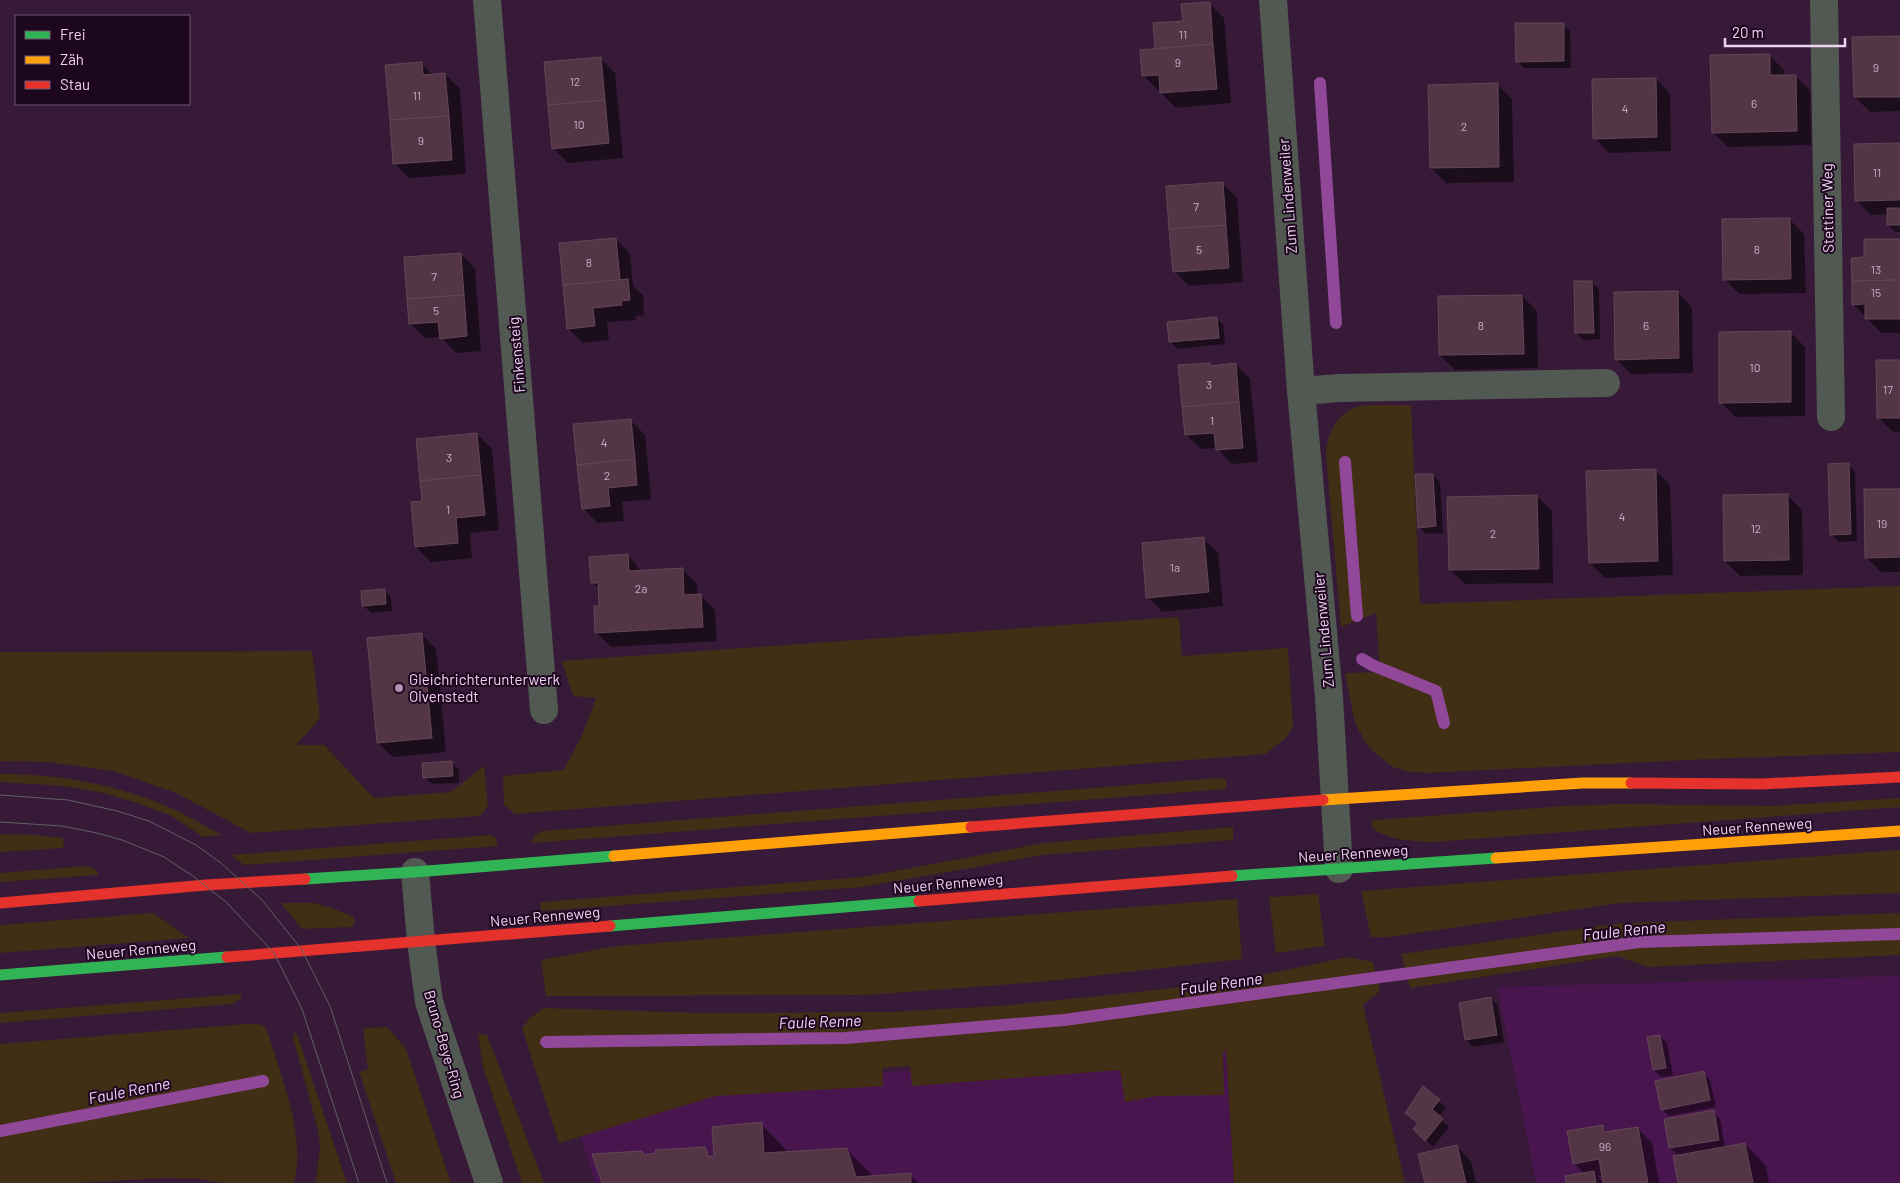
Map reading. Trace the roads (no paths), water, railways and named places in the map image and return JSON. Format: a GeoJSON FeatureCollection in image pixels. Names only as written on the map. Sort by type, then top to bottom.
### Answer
{"type":"FeatureCollection","features":[{"type":"Feature","properties":{"kind":"main road"},"geometry":{"type":"LineString","coordinates":[[0,903],[206,885],[415,872],[1334,799],[1583,783],[1762,784],[1900,777]]}},
{"type":"Feature","properties":{"kind":"main road","name":"Neuer Renneweg"},"geometry":{"type":"LineString","coordinates":[[0,975],[1203,878],[1900,831]]}},
{"type":"Feature","properties":{"kind":"street","name":"Finkensteig"},"geometry":{"type":"LineString","coordinates":[[487,0],[544,710]]}},
{"type":"Feature","properties":{"kind":"street","name":"Zum Lindenweiler"},"geometry":{"type":"LineString","coordinates":[[1273,0],[1301,391],[1329,697],[1339,869]]}},
{"type":"Feature","properties":{"kind":"street","name":"Stettiner Weg"},"geometry":{"type":"LineString","coordinates":[[1824,0],[1830,417]]}},
{"type":"Feature","properties":{"kind":"street"},"geometry":{"type":"LineString","coordinates":[[1301,391],[1349,388],[1606,383]]}},
{"type":"Feature","properties":{"kind":"street","name":"Bruno-Beye-Ring"},"geometry":{"type":"LineString","coordinates":[[415,872],[421,941],[430,1002],[489,1183]]}},
{"type":"Feature","properties":{"kind":"waterway"},"geometry":{"type":"LineString","coordinates":[[1320,83],[1336,323]]}},
{"type":"Feature","properties":{"kind":"waterway"},"geometry":{"type":"LineString","coordinates":[[1345,462],[1357,616]]}},
{"type":"Feature","properties":{"kind":"waterway"},"geometry":{"type":"LineString","coordinates":[[1362,659],[1372,665],[1436,691],[1444,723]]}},
{"type":"Feature","properties":{"kind":"waterway","name":"Faule Renne"},"geometry":{"type":"LineString","coordinates":[[546,1042],[845,1038],[1064,1020],[1639,942],[1900,934]]}},
{"type":"Feature","properties":{"kind":"waterway","name":"Faule Renne"},"geometry":{"type":"LineString","coordinates":[[0,1131],[263,1081]]}},
{"type":"Feature","properties":{"kind":"tram line"},"geometry":{"type":"LineString","coordinates":[[0,795],[68,800],[117,811],[149,821],[196,845],[221,863],[262,900],[302,950],[330,1006],[387,1183]]}},
{"type":"Feature","properties":{"kind":"tram line"},"geometry":{"type":"LineString","coordinates":[[0,822],[62,826],[122,840],[164,857],[193,876],[226,902],[274,953],[302,1009],[359,1183]]}},
{"type":"Feature","properties":{"kind":"place","name":"Gleichrichterunterwerk Olvenstedt"},"geometry":{"type":"Point","coordinates":[399,688]}}]}
